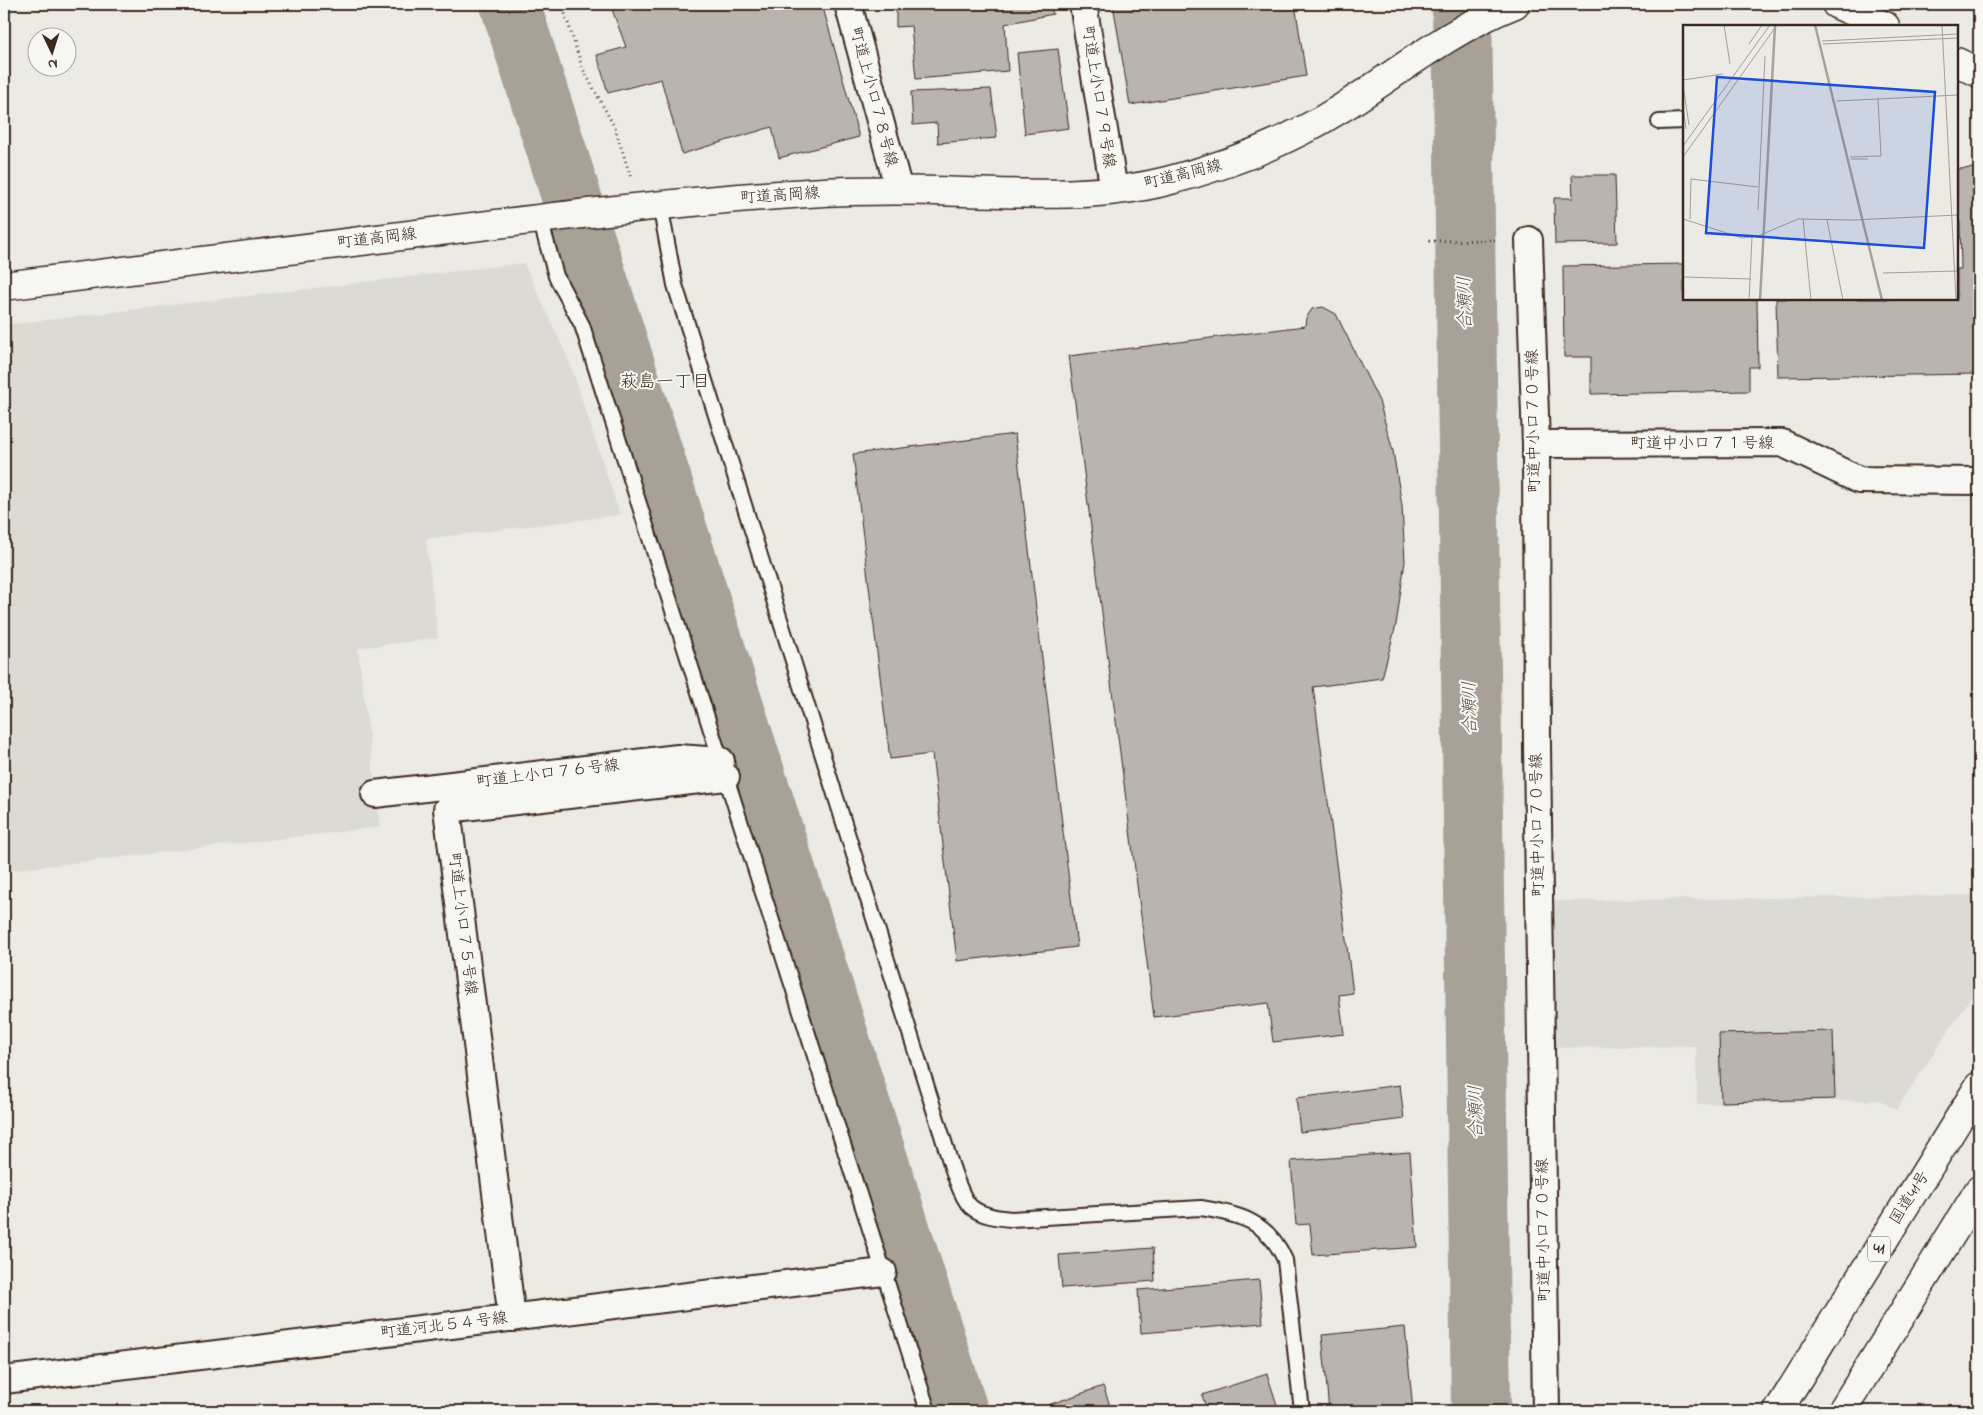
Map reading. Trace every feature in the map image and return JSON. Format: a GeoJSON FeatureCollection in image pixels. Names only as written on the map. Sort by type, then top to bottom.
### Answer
{"type":"FeatureCollection","features":[{"type":"Feature","properties":{"kind":"main road","name":"町道高岡線"},"geometry":{"type":"LineString","coordinates":[[4,286],[650,206],[809,193],[899,190],[1040,194],[1114,190],[1162,183],[1238,161],[1306,129],[1342,108],[1428,50],[1474,22],[1513,4]]}},
{"type":"Feature","properties":{"kind":"main road"},"geometry":{"type":"LineString","coordinates":[[1836,4],[1883,25]]}},
{"type":"Feature","properties":{"kind":"main road"},"geometry":{"type":"LineString","coordinates":[[1958,62],[1979,73]]}},
{"type":"Feature","properties":{"kind":"main road","name":"国道41号"},"geometry":{"type":"LineString","coordinates":[[1778,1411],[1979,1086]]}},
{"type":"Feature","properties":{"kind":"main road"},"geometry":{"type":"LineString","coordinates":[[1842,1411],[1979,1190]]}},
{"type":"Feature","properties":{"kind":"street","name":"町道上小口７８号線"},"geometry":{"type":"LineString","coordinates":[[848,4],[899,190]]}},
{"type":"Feature","properties":{"kind":"street","name":"町道上小口７９号線"},"geometry":{"type":"LineString","coordinates":[[1082,4],[1114,190]]}},
{"type":"Feature","properties":{"kind":"street","name":"町道中小口７０号線"},"geometry":{"type":"LineString","coordinates":[[1529,240],[1536,444],[1537,737],[1546,1411]]}},
{"type":"Feature","properties":{"kind":"street","name":"町道中小口７１号線"},"geometry":{"type":"LineString","coordinates":[[1536,444],[1782,443],[1859,480],[1979,481]]}},
{"type":"Feature","properties":{"kind":"street","name":"町道上小口７６号線"},"geometry":{"type":"LineString","coordinates":[[375,794],[678,758],[723,769]]}},
{"type":"Feature","properties":{"kind":"street","name":"町道上小口７５号線"},"geometry":{"type":"LineString","coordinates":[[512,1318],[447,809],[723,769]]}},
{"type":"Feature","properties":{"kind":"street","name":"町道河北５４号線"},"geometry":{"type":"LineString","coordinates":[[4,1380],[883,1272]]}},
{"type":"Feature","properties":{"kind":"lane"},"geometry":{"type":"LineString","coordinates":[[1659,122],[1683,121]]}},
{"type":"Feature","properties":{"kind":"lane"},"geometry":{"type":"LineString","coordinates":[[650,206],[941,1132],[963,1195],[971,1207],[997,1218],[1200,1208],[1228,1212],[1254,1223],[1273,1239],[1285,1260],[1302,1411]]}},
{"type":"Feature","properties":{"kind":"lane"},"geometry":{"type":"LineString","coordinates":[[549,218],[556,276],[582,325],[928,1411]]}},
{"type":"Feature","properties":{"kind":"path"},"geometry":{"type":"LineString","coordinates":[[562,4],[582,67],[615,128],[650,206]]}},
{"type":"Feature","properties":{"kind":"path"},"geometry":{"type":"LineString","coordinates":[[1429,241],[1529,240]]}},
{"type":"Feature","properties":{"kind":"shaded area"},"geometry":{"type":"Polygon","coordinates":[[[524,263],[570,363],[620,515],[426,539],[438,638],[358,648],[380,827],[4,871],[4,325],[524,263]]]}},
{"type":"Feature","properties":{"kind":"shaded area"},"geometry":{"type":"Polygon","coordinates":[[[1979,895],[1979,985],[1896,1110],[1879,1100],[1697,1104],[1696,1046],[1550,1048],[1548,901],[1979,895]]]}},
{"type":"Feature","properties":{"kind":"building"},"geometry":{"type":"Polygon","coordinates":[[[610,4],[822,4],[859,137],[779,158],[772,127],[682,154],[661,79],[608,93],[597,55],[626,47],[610,4]]]}},
{"type":"Feature","properties":{"kind":"building"},"geometry":{"type":"Polygon","coordinates":[[[896,4],[1050,4],[1053,14],[1005,24],[1008,71],[916,79],[911,26],[896,27],[896,4]]]}},
{"type":"Feature","properties":{"kind":"building"},"geometry":{"type":"Polygon","coordinates":[[[1113,4],[1295,4],[1306,76],[1130,105],[1113,4]]]}},
{"type":"Feature","properties":{"kind":"building"},"geometry":{"type":"Polygon","coordinates":[[[1058,49],[1069,128],[1025,134],[1017,53],[1058,49]]]}},
{"type":"Feature","properties":{"kind":"building"},"geometry":{"type":"Polygon","coordinates":[[[991,89],[997,138],[938,143],[937,123],[913,125],[911,92],[991,89]]]}},
{"type":"Feature","properties":{"kind":"building"},"geometry":{"type":"Polygon","coordinates":[[[1979,168],[1979,374],[1778,377],[1776,300],[1958,300],[1958,269],[1961,269],[1960,222],[1958,222],[1958,169],[1979,168]]]}},
{"type":"Feature","properties":{"kind":"building"},"geometry":{"type":"Polygon","coordinates":[[[1572,175],[1615,175],[1617,243],[1555,244],[1554,198],[1573,198],[1572,175]]]}},
{"type":"Feature","properties":{"kind":"building"},"geometry":{"type":"Polygon","coordinates":[[[1683,264],[1683,300],[1757,300],[1758,367],[1749,367],[1749,391],[1591,394],[1591,357],[1564,357],[1563,266],[1683,264]]]}},
{"type":"Feature","properties":{"kind":"building"},"geometry":{"type":"Polygon","coordinates":[[[1323,307],[1336,314],[1379,401],[1393,451],[1402,506],[1405,561],[1396,625],[1382,678],[1313,687],[1353,993],[1339,995],[1344,1034],[1273,1042],[1268,1003],[1154,1017],[1069,356],[1305,326],[1306,318],[1312,309],[1323,307]]]}},
{"type":"Feature","properties":{"kind":"building"},"geometry":{"type":"Polygon","coordinates":[[[1015,434],[1077,947],[957,961],[932,754],[890,759],[853,454],[1015,434]]]}},
{"type":"Feature","properties":{"kind":"building"},"geometry":{"type":"Polygon","coordinates":[[[1833,1031],[1835,1099],[1721,1102],[1719,1034],[1833,1031]]]}},
{"type":"Feature","properties":{"kind":"building"},"geometry":{"type":"Polygon","coordinates":[[[1400,1085],[1404,1119],[1300,1132],[1296,1098],[1400,1085]]]}},
{"type":"Feature","properties":{"kind":"building"},"geometry":{"type":"Polygon","coordinates":[[[1410,1152],[1417,1247],[1313,1255],[1310,1224],[1296,1225],[1291,1161],[1410,1152]]]}},
{"type":"Feature","properties":{"kind":"building"},"geometry":{"type":"Polygon","coordinates":[[[1153,1248],[1155,1281],[1062,1288],[1059,1255],[1153,1248]]]}},
{"type":"Feature","properties":{"kind":"building"},"geometry":{"type":"Polygon","coordinates":[[[1259,1280],[1263,1323],[1141,1333],[1138,1290],[1259,1280]]]}},
{"type":"Feature","properties":{"kind":"building"},"geometry":{"type":"Polygon","coordinates":[[[1405,1327],[1413,1411],[1329,1411],[1322,1335],[1405,1327]]]}},
{"type":"Feature","properties":{"kind":"building"},"geometry":{"type":"Polygon","coordinates":[[[1267,1374],[1279,1411],[1207,1411],[1202,1395],[1267,1374]]]}},
{"type":"Feature","properties":{"kind":"building"},"geometry":{"type":"Polygon","coordinates":[[[1103,1386],[1112,1411],[1050,1411],[1048,1405],[1103,1386]]]}},
{"type":"Feature","properties":{"kind":"waterway"},"geometry":{"type":"LineString","coordinates":[[510,4],[958,1411]]}},
{"type":"Feature","properties":{"kind":"waterway","name":"合瀬川"},"geometry":{"type":"LineString","coordinates":[[1462,4],[1481,1411]]}},
{"type":"Feature","properties":{"kind":"district","name":"萩島一丁目"},"geometry":{"type":"Point","coordinates":[665,383]}}]}
